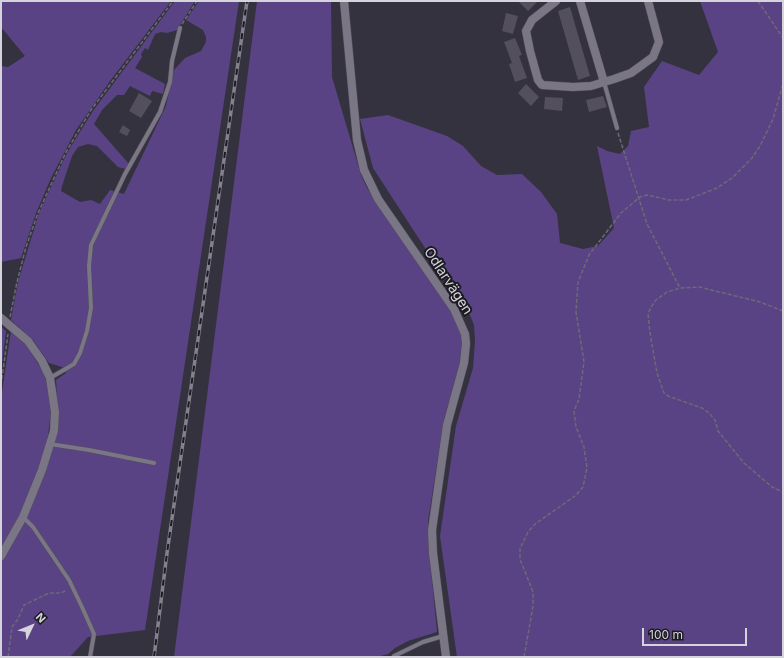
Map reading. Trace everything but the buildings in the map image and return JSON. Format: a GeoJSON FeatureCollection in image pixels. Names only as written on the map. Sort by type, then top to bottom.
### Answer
{"type":"FeatureCollection","features":[{"type":"Feature","properties":{"kind":"street","name":"Odlarvägen"},"geometry":{"type":"LineString","coordinates":[[344,1],[357,140],[364,170],[378,199],[456,313],[465,334],[466,344],[464,363],[447,425],[432,518],[433,553],[446,657]]}},
{"type":"Feature","properties":{"kind":"street"},"geometry":{"type":"LineString","coordinates":[[556,1],[532,20],[526,31],[538,80],[542,85],[573,87],[590,86],[631,73],[653,57],[659,42],[648,1]]}},
{"type":"Feature","properties":{"kind":"street"},"geometry":{"type":"LineString","coordinates":[[580,1],[604,82]]}},
{"type":"Feature","properties":{"kind":"street"},"geometry":{"type":"LineString","coordinates":[[1,318],[28,341],[36,350],[50,378],[55,412],[54,431],[42,470],[23,517],[1,556]]}},
{"type":"Feature","properties":{"kind":"lane"},"geometry":{"type":"LineString","coordinates":[[50,378],[74,364],[80,353],[87,331],[91,308],[89,266],[91,245],[125,174],[160,112],[170,82],[172,61],[180,28]]}},
{"type":"Feature","properties":{"kind":"lane"},"geometry":{"type":"LineString","coordinates":[[604,82],[617,128]]}},
{"type":"Feature","properties":{"kind":"lane"},"geometry":{"type":"LineString","coordinates":[[50,444],[154,463]]}},
{"type":"Feature","properties":{"kind":"lane"},"geometry":{"type":"LineString","coordinates":[[23,517],[33,527],[73,587],[94,634],[90,657]]}},
{"type":"Feature","properties":{"kind":"lane"},"geometry":{"type":"LineString","coordinates":[[394,656],[423,642],[444,636]]}},
{"type":"Feature","properties":{"kind":"path"},"geometry":{"type":"LineString","coordinates":[[1,385],[9,324],[17,282],[26,246],[52,179],[91,110],[173,1]]}},
{"type":"Feature","properties":{"kind":"path"},"geometry":{"type":"LineString","coordinates":[[180,28],[198,1]]}},
{"type":"Feature","properties":{"kind":"path"},"geometry":{"type":"LineString","coordinates":[[758,1],[783,38]]}},
{"type":"Feature","properties":{"kind":"path"},"geometry":{"type":"LineString","coordinates":[[524,657],[533,606],[533,592],[520,559],[520,549],[528,532],[535,524],[575,496],[583,487],[587,468],[584,447],[576,427],[574,411],[580,394],[584,362],[576,312],[578,282],[589,254],[621,213],[640,197],[647,195],[669,200],[686,200],[717,188],[732,178],[752,158],[760,146],[773,119],[783,84]]}},
{"type":"Feature","properties":{"kind":"path"},"geometry":{"type":"LineString","coordinates":[[617,128],[648,224],[680,288]]}},
{"type":"Feature","properties":{"kind":"path"},"geometry":{"type":"LineString","coordinates":[[783,311],[760,302],[699,287],[680,288],[667,292],[656,300],[648,314],[650,333],[660,384],[668,396],[702,408],[709,413],[715,420],[718,431],[744,463],[772,486],[783,492]]}},
{"type":"Feature","properties":{"kind":"path"},"geometry":{"type":"LineString","coordinates":[[8,657],[12,627],[18,619],[24,605],[49,593],[61,593],[73,587]]}},
{"type":"Feature","properties":{"kind":"shaded area"},"geometry":{"type":"Polygon","coordinates":[[[1,1],[171,1],[110,81],[76,130],[51,178],[36,213],[21,258],[1,262],[1,66],[8,67],[25,56],[1,27],[1,1]]]}},
{"type":"Feature","properties":{"kind":"shaded area"},"geometry":{"type":"Polygon","coordinates":[[[175,1],[195,1],[177,30],[155,34],[148,50],[145,48],[141,54],[142,57],[135,68],[165,84],[163,94],[152,91],[150,96],[130,86],[124,95],[117,95],[102,110],[94,124],[129,164],[126,169],[118,167],[97,146],[88,144],[78,147],[72,156],[61,191],[80,202],[91,200],[100,204],[110,190],[124,194],[166,106],[173,71],[185,58],[201,51],[206,42],[206,37],[203,30],[186,20],[199,1],[239,1],[145,630],[88,637],[70,657],[1,657],[1,563],[29,512],[58,414],[56,380],[66,373],[62,367],[49,363],[33,340],[11,320],[18,282],[39,213],[67,153],[93,111],[175,1]]]}},
{"type":"Feature","properties":{"kind":"shaded area"},"geometry":{"type":"Polygon","coordinates":[[[257,1],[331,1],[332,77],[361,175],[367,188],[455,316],[461,332],[462,347],[460,365],[444,419],[428,521],[428,540],[437,632],[408,641],[395,648],[388,654],[376,657],[174,657],[257,1]]]}},
{"type":"Feature","properties":{"kind":"shaded area"},"geometry":{"type":"Polygon","coordinates":[[[700,1],[783,1],[783,657],[457,657],[440,536],[456,426],[473,368],[475,341],[474,325],[467,308],[442,274],[373,168],[360,119],[388,115],[447,136],[463,146],[481,166],[497,175],[522,174],[541,192],[557,214],[560,243],[583,249],[598,246],[614,228],[597,146],[607,151],[620,154],[628,146],[631,131],[649,127],[644,87],[662,61],[699,75],[718,52],[700,1]]]}},
{"type":"Feature","properties":{"kind":"shaded area"},"geometry":{"type":"Polygon","coordinates":[[[1,327],[6,331],[1,372],[1,327]]]}},
{"type":"Feature","properties":{"kind":"shaded area"},"geometry":{"type":"Polygon","coordinates":[[[11,331],[26,345],[42,370],[49,388],[51,412],[47,443],[31,489],[19,517],[1,549],[1,399],[11,331]]]}},
{"type":"Feature","properties":{"kind":"railway"},"geometry":{"type":"LineString","coordinates":[[154,657],[167,553],[247,1]]}}]}
